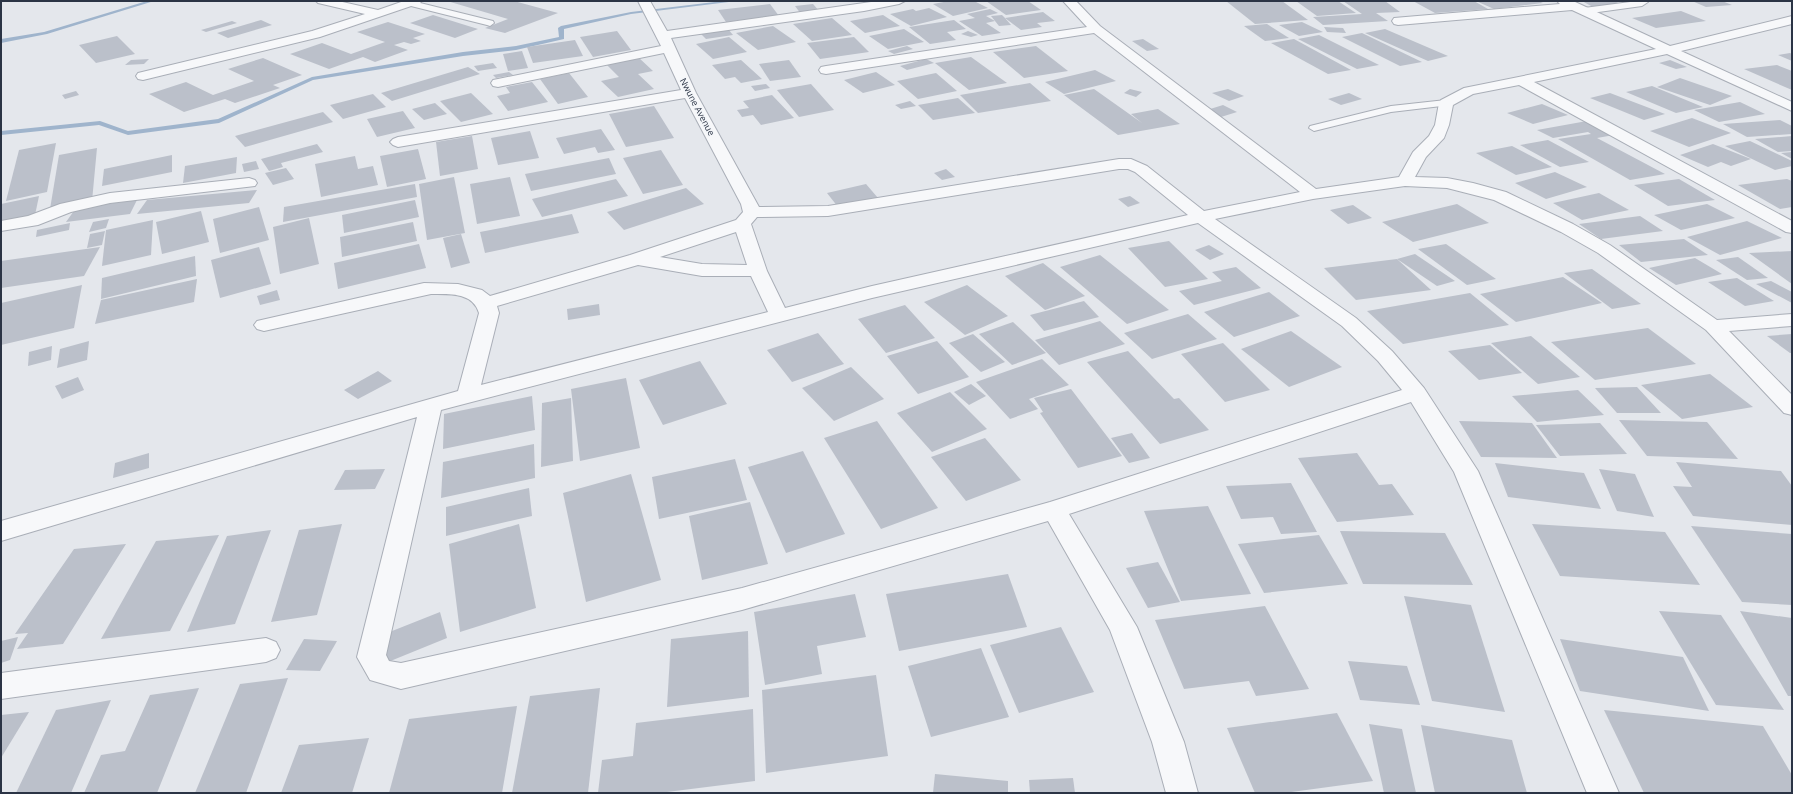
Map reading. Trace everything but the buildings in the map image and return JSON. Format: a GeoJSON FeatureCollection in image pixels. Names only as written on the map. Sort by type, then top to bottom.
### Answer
{"type":"FeatureCollection","features":[{"type":"Feature","properties":{"kind":"street"},"geometry":{"type":"LineString","coordinates":[[322,1],[379,14]]}},
{"type":"Feature","properties":{"kind":"street","name":"Nwune Avenue"},"geometry":{"type":"LineString","coordinates":[[644,1],[663,35],[689,93],[749,204],[747,218],[758,271],[779,315]]}},
{"type":"Feature","properties":{"kind":"street"},"geometry":{"type":"LineString","coordinates":[[663,35],[864,8],[899,1]]}},
{"type":"Feature","properties":{"kind":"street"},"geometry":{"type":"LineString","coordinates":[[1069,1],[1096,29],[1313,194]]}},
{"type":"Feature","properties":{"kind":"street"},"geometry":{"type":"LineString","coordinates":[[143,76],[316,34],[413,2]]}},
{"type":"Feature","properties":{"kind":"street"},"geometry":{"type":"LineString","coordinates":[[1398,21],[1574,6],[1790,105]]}},
{"type":"Feature","properties":{"kind":"street"},"geometry":{"type":"LineString","coordinates":[[1405,181],[1419,155],[1436,138],[1442,125],[1446,103],[1469,91],[1669,50],[1792,20]]}},
{"type":"Feature","properties":{"kind":"street"},"geometry":{"type":"LineString","coordinates":[[826,70],[1096,29]]}},
{"type":"Feature","properties":{"kind":"street"},"geometry":{"type":"LineString","coordinates":[[498,82],[668,48]]}},
{"type":"Feature","properties":{"kind":"street"},"geometry":{"type":"LineString","coordinates":[[1522,81],[1792,228]]}},
{"type":"Feature","properties":{"kind":"street"},"geometry":{"type":"LineString","coordinates":[[398,142],[689,93]]}},
{"type":"Feature","properties":{"kind":"street"},"geometry":{"type":"LineString","coordinates":[[486,303],[637,259],[747,218],[828,211],[1119,164],[1131,164],[1141,169],[1201,217],[1349,322],[1385,356],[1416,393],[1466,471],[1603,793]]}},
{"type":"Feature","properties":{"kind":"street"},"geometry":{"type":"LineString","coordinates":[[1,531],[431,404],[779,315],[872,292],[1201,217],[1313,194],[1405,181],[1447,183],[1474,188],[1500,196],[1535,212],[1604,249],[1714,326],[1792,408]]}},
{"type":"Feature","properties":{"kind":"street"},"geometry":{"type":"LineString","coordinates":[[1,226],[32,221],[66,208],[110,198],[249,183]]}},
{"type":"Feature","properties":{"kind":"street"},"geometry":{"type":"LineString","coordinates":[[637,259],[702,270],[758,271]]}},
{"type":"Feature","properties":{"kind":"street"},"geometry":{"type":"LineString","coordinates":[[264,325],[424,289],[451,288],[474,294],[486,303],[489,313],[468,395]]}},
{"type":"Feature","properties":{"kind":"street"},"geometry":{"type":"LineString","coordinates":[[1714,326],[1792,320]]}},
{"type":"Feature","properties":{"kind":"street"},"geometry":{"type":"LineString","coordinates":[[431,404],[371,657],[380,671],[401,676],[742,599],[1054,510],[1416,393]]}},
{"type":"Feature","properties":{"kind":"street"},"geometry":{"type":"LineString","coordinates":[[1054,510],[1123,627],[1168,742],[1182,793]]}},
{"type":"Feature","properties":{"kind":"street"},"geometry":{"type":"LineString","coordinates":[[1,686],[266,650]]}},
{"type":"Feature","properties":{"kind":"lane"},"geometry":{"type":"LineString","coordinates":[[1574,6],[1642,3],[1643,1]]}},
{"type":"Feature","properties":{"kind":"lane"},"geometry":{"type":"LineString","coordinates":[[413,2],[490,23]]}},
{"type":"Feature","properties":{"kind":"lane"},"geometry":{"type":"LineString","coordinates":[[1314,128],[1391,109],[1446,103]]}},
{"type":"Feature","properties":{"kind":"waterway"},"geometry":{"type":"LineString","coordinates":[[1,41],[45,33],[152,1]]}},
{"type":"Feature","properties":{"kind":"waterway"},"geometry":{"type":"LineString","coordinates":[[1,133],[100,123],[128,133],[219,121],[312,79],[463,54],[516,48],[562,38],[561,28],[631,13],[735,1]]}}]}
